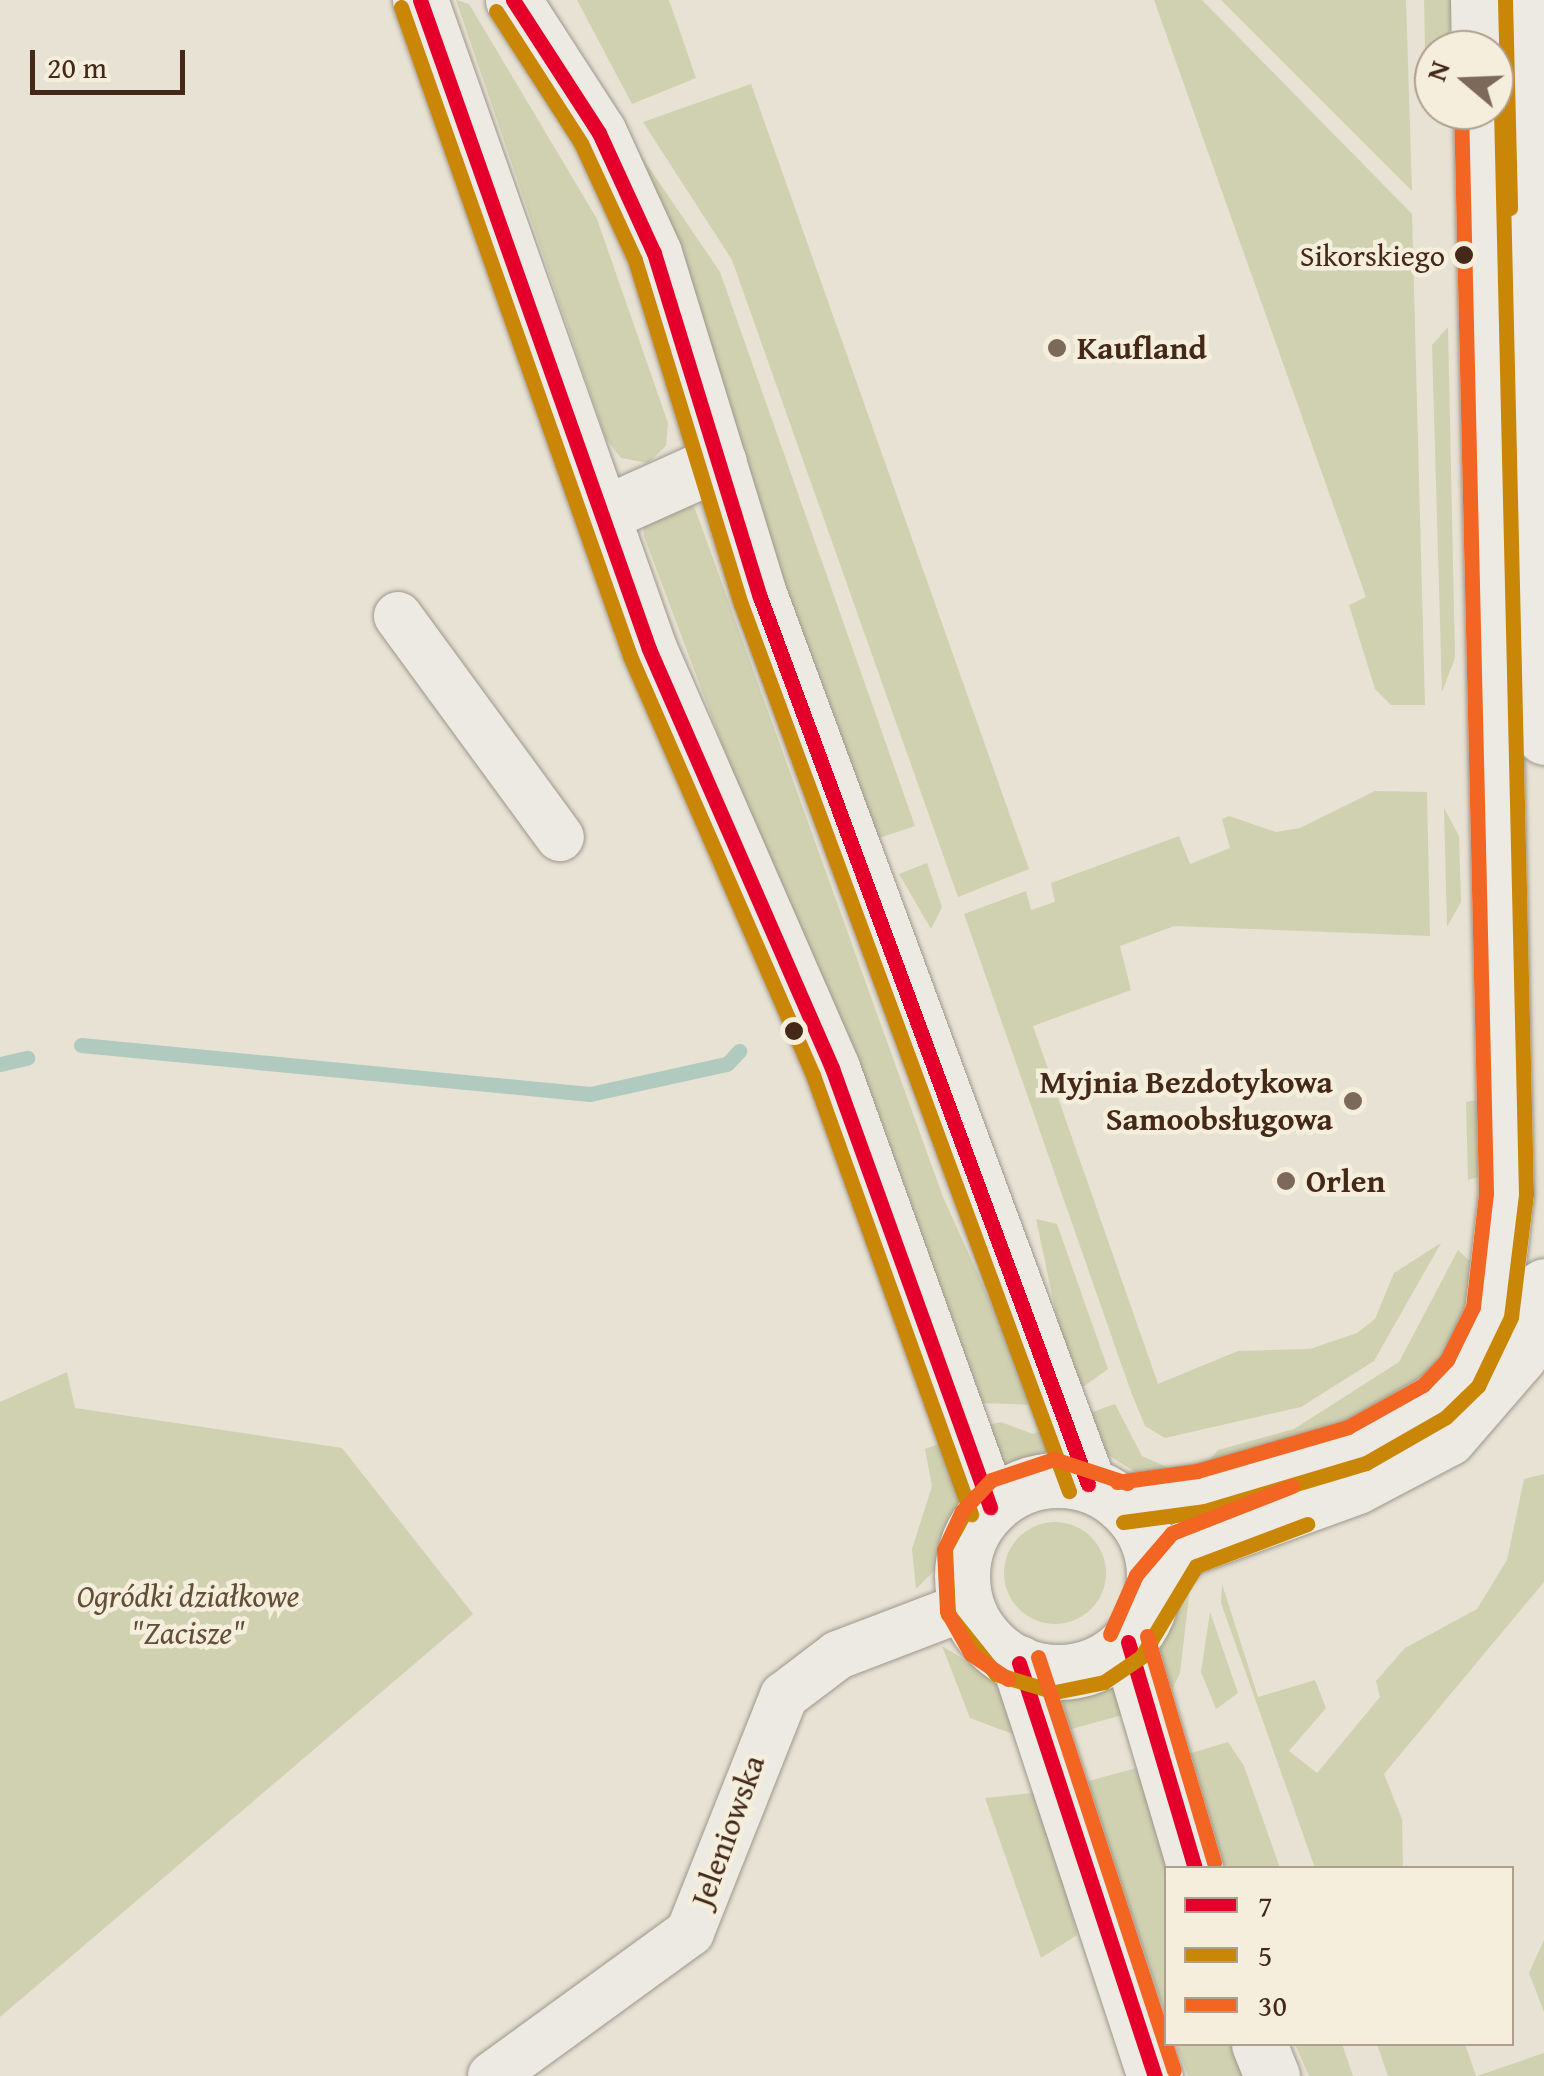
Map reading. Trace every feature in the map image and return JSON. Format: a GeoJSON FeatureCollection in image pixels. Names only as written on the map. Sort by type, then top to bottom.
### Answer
{"type":"FeatureCollection","features":[{"type":"Feature","properties":{"kind":"main road"},"geometry":{"type":"LineString","coordinates":[[420,0],[649,648],[832,1068],[990,1507]]}},
{"type":"Feature","properties":{"kind":"main road"},"geometry":{"type":"LineString","coordinates":[[513,0],[598,133],[654,253],[719,462],[927,1068],[1104,1493],[1150,1548],[1153,1585]]}},
{"type":"Feature","properties":{"kind":"main road"},"geometry":{"type":"LineString","coordinates":[[1478,0],[1479,30]]}},
{"type":"Feature","properties":{"kind":"main road"},"geometry":{"type":"LineString","coordinates":[[1525,0],[1544,738]]}},
{"type":"Feature","properties":{"kind":"main road"},"geometry":{"type":"LineString","coordinates":[[1481,130],[1506,1194],[1492,1313],[1464,1372],[1435,1400],[1356,1446],[1200,1491],[1104,1493],[1028,1484],[990,1507],[964,1553],[966,1606],[986,1640],[1019,1664],[1076,1670],[1128,1642],[1153,1585],[1184,1549],[1357,1486],[1448,1438],[1519,1356],[1544,1286]]}},
{"type":"Feature","properties":{"kind":"main road"},"geometry":{"type":"LineString","coordinates":[[603,514],[719,462]]}},
{"type":"Feature","properties":{"kind":"main road"},"geometry":{"type":"LineString","coordinates":[[1128,1642],[1194,1866]]}},
{"type":"Feature","properties":{"kind":"main road"},"geometry":{"type":"LineString","coordinates":[[1019,1664],[1155,2076]]}},
{"type":"Feature","properties":{"kind":"main road"},"geometry":{"type":"LineString","coordinates":[[1259,2046],[1272,2076]]}},
{"type":"Feature","properties":{"kind":"street"},"geometry":{"type":"LineString","coordinates":[[398,616],[560,837]]}},
{"type":"Feature","properties":{"kind":"street","name":"Jeleniowska"},"geometry":{"type":"LineString","coordinates":[[492,2076],[690,1932],[784,1696],[838,1655],[966,1606]]}},
{"type":"Feature","properties":{"kind":"green space"},"geometry":{"type":"Polygon","coordinates":[[[456,0],[469,4],[597,219],[668,423],[666,446],[648,463],[621,458],[606,439],[456,0]]]}},
{"type":"Feature","properties":{"kind":"green space"},"geometry":{"type":"Polygon","coordinates":[[[577,0],[669,0],[696,78],[632,104],[577,0]]]}},
{"type":"Feature","properties":{"kind":"green space"},"geometry":{"type":"Polygon","coordinates":[[[1154,0],[1202,0],[1412,214],[1425,705],[1391,705],[1375,689],[1349,605],[1366,597],[1154,0]]]}},
{"type":"Feature","properties":{"kind":"green space"},"geometry":{"type":"Polygon","coordinates":[[[1221,0],[1406,0],[1412,191],[1221,0]]]}},
{"type":"Feature","properties":{"kind":"green space"},"geometry":{"type":"Polygon","coordinates":[[[1424,0],[1453,0],[1450,30],[1425,30],[1424,0]]]}},
{"type":"Feature","properties":{"kind":"green space"},"geometry":{"type":"Polygon","coordinates":[[[751,84],[1029,869],[958,897],[732,260],[643,122],[751,84]]]}},
{"type":"Feature","properties":{"kind":"green space"},"geometry":{"type":"Polygon","coordinates":[[[622,128],[720,272],[915,826],[879,838],[866,813],[622,128]]]}},
{"type":"Feature","properties":{"kind":"green space"},"geometry":{"type":"Polygon","coordinates":[[[1448,327],[1455,658],[1442,692],[1432,345],[1448,327]]]}},
{"type":"Feature","properties":{"kind":"green space"},"geometry":{"type":"Polygon","coordinates":[[[693,503],[943,1197],[1037,1405],[977,1403],[834,1002],[750,819],[644,536],[643,521],[693,503]]]}},
{"type":"Feature","properties":{"kind":"green space"},"geometry":{"type":"Polygon","coordinates":[[[1375,791],[1427,792],[1430,936],[1174,926],[1120,946],[1131,990],[1033,1026],[1158,1384],[1238,1351],[1310,1349],[1357,1333],[1375,1319],[1394,1273],[1441,1243],[1374,1361],[1301,1407],[1165,1438],[1145,1426],[1131,1392],[964,914],[1026,891],[1031,910],[1055,902],[1051,883],[1179,836],[1190,864],[1230,848],[1222,819],[1229,816],[1276,832],[1300,828],[1375,791]]]}},
{"type":"Feature","properties":{"kind":"green space"},"geometry":{"type":"Polygon","coordinates":[[[1444,808],[1459,836],[1461,902],[1447,927],[1444,808]]]}},
{"type":"Feature","properties":{"kind":"green space"},"geometry":{"type":"Polygon","coordinates":[[[927,863],[942,907],[931,929],[899,874],[927,863]]]}},
{"type":"Feature","properties":{"kind":"green space"},"geometry":{"type":"Polygon","coordinates":[[[1490,1098],[1478,1177],[1468,1180],[1466,1102],[1490,1098]]]}},
{"type":"Feature","properties":{"kind":"green space"},"geometry":{"type":"Polygon","coordinates":[[[1036,1219],[1057,1224],[1108,1369],[1073,1394],[1036,1219]]]}},
{"type":"Feature","properties":{"kind":"green space"},"geometry":{"type":"Polygon","coordinates":[[[1458,1250],[1472,1263],[1462,1342],[1398,1405],[1207,1463],[1218,1450],[1294,1429],[1399,1362],[1458,1250]]]}},
{"type":"Feature","properties":{"kind":"green space","name":"Ogródki działkowe \"Zacisze\""},"geometry":{"type":"Polygon","coordinates":[[[67,1372],[75,1408],[342,1448],[473,1614],[0,2017],[0,1402],[67,1372]]]}},
{"type":"Feature","properties":{"kind":"green space"},"geometry":{"type":"Polygon","coordinates":[[[1115,1404],[1142,1456],[1176,1471],[1147,1479],[1098,1449],[1081,1416],[1115,1404]]]}},
{"type":"Feature","properties":{"kind":"green space"},"geometry":{"type":"Polygon","coordinates":[[[1001,1422],[1033,1434],[1047,1428],[1052,1450],[1004,1465],[985,1426],[1001,1422]]]}},
{"type":"Feature","properties":{"kind":"green space"},"geometry":{"type":"Polygon","coordinates":[[[955,1438],[959,1501],[934,1571],[916,1589],[912,1549],[932,1486],[925,1449],[955,1438]]]}},
{"type":"Feature","properties":{"kind":"green space"},"geometry":{"type":"Polygon","coordinates":[[[1544,1474],[1544,1582],[1384,1774],[1402,1819],[1403,1866],[1314,1866],[1221,1603],[1222,1584],[1258,1697],[1315,1680],[1326,1708],[1289,1751],[1317,1773],[1380,1697],[1376,1681],[1405,1648],[1477,1609],[1507,1560],[1524,1479],[1544,1474]]]}},
{"type":"Feature","properties":{"kind":"green space"},"geometry":{"type":"Polygon","coordinates":[[[1055,1522],[1074,1526],[1091,1537],[1102,1554],[1106,1573],[1102,1592],[1091,1609],[1074,1620],[1055,1624],[1036,1620],[1019,1609],[1008,1592],[1004,1573],[1008,1554],[1019,1537],[1036,1526],[1055,1522]]]}},
{"type":"Feature","properties":{"kind":"green space"},"geometry":{"type":"Polygon","coordinates":[[[1191,1578],[1180,1673],[1169,1696],[1152,1639],[1191,1578]]]}},
{"type":"Feature","properties":{"kind":"green space"},"geometry":{"type":"Polygon","coordinates":[[[1210,1612],[1238,1693],[1216,1709],[1201,1672],[1210,1612]]]}},
{"type":"Feature","properties":{"kind":"green space"},"geometry":{"type":"Polygon","coordinates":[[[942,1646],[999,1681],[1029,1740],[970,1718],[942,1646]]]}},
{"type":"Feature","properties":{"kind":"green space"},"geometry":{"type":"Polygon","coordinates":[[[1112,1679],[1126,1714],[1068,1730],[1061,1691],[1112,1679]]]}},
{"type":"Feature","properties":{"kind":"green space"},"geometry":{"type":"Polygon","coordinates":[[[1228,1742],[1244,1766],[1279,1866],[1220,1866],[1175,1758],[1228,1742]]]}},
{"type":"Feature","properties":{"kind":"green space"},"geometry":{"type":"Polygon","coordinates":[[[1144,1766],[1166,1866],[1164,2009],[1085,1782],[1144,1766]]]}},
{"type":"Feature","properties":{"kind":"green space"},"geometry":{"type":"Polygon","coordinates":[[[1043,1792],[1077,1935],[1041,1958],[985,1798],[1043,1792]]]}},
{"type":"Feature","properties":{"kind":"green space"},"geometry":{"type":"Polygon","coordinates":[[[1544,1940],[1544,2012],[1529,1973],[1544,1940]]]}},
{"type":"Feature","properties":{"kind":"green space"},"geometry":{"type":"Polygon","coordinates":[[[1177,2046],[1243,2046],[1253,2076],[1188,2076],[1177,2046]]]}},
{"type":"Feature","properties":{"kind":"green space"},"geometry":{"type":"Polygon","coordinates":[[[1296,2046],[1343,2046],[1353,2076],[1309,2076],[1296,2046]]]}},
{"type":"Feature","properties":{"kind":"green space"},"geometry":{"type":"Polygon","coordinates":[[[1378,2046],[1466,2046],[1476,2076],[1388,2076],[1378,2046]]]}},
{"type":"Feature","properties":{"kind":"green space"},"geometry":{"type":"Polygon","coordinates":[[[1544,2053],[1544,2076],[1477,2076],[1544,2053]]]}},
{"type":"Feature","properties":{"kind":"waterway"},"geometry":{"type":"LineString","coordinates":[[81,1045],[590,1094],[727,1064],[739,1051]]}},
{"type":"Feature","properties":{"kind":"waterway"},"geometry":{"type":"LineString","coordinates":[[0,1064],[27,1058]]}},
{"type":"Feature","properties":{"kind":"transit line","name":"7"},"geometry":{"type":"LineString","coordinates":[[420,0],[649,649],[832,1068],[990,1507]]}},
{"type":"Feature","properties":{"kind":"transit line","name":"7"},"geometry":{"type":"LineString","coordinates":[[513,0],[599,133],[654,253],[760,597],[1088,1484]]}},
{"type":"Feature","properties":{"kind":"transit line","name":"5"},"geometry":{"type":"LineString","coordinates":[[1505,0],[1510,208]]}},
{"type":"Feature","properties":{"kind":"transit line","name":"5"},"geometry":{"type":"LineString","coordinates":[[401,7],[630,656],[813,1075],[971,1514]]}},
{"type":"Feature","properties":{"kind":"transit line","name":"5"},"geometry":{"type":"LineString","coordinates":[[496,11],[581,143],[635,260],[741,604],[1069,1491]]}},
{"type":"Feature","properties":{"kind":"transit line","name":"30"},"geometry":{"type":"LineString","coordinates":[[1117,1482],[1197,1471],[1348,1427],[1423,1385],[1447,1360],[1473,1307],[1486,1193],[1461,130]]}},
{"type":"Feature","properties":{"kind":"transit line","name":"5"},"geometry":{"type":"LineString","coordinates":[[1123,1522],[1205,1511],[1366,1463],[1446,1417],[1478,1386],[1511,1317],[1526,1194],[1501,130]]}},
{"type":"Feature","properties":{"kind":"transit line","name":"30"},"geometry":{"type":"LineString","coordinates":[[1008,1679],[971,1654],[947,1611],[944,1550],[962,1511],[991,1480],[1054,1459],[1127,1483]]}},
{"type":"Feature","properties":{"kind":"transit line","name":"30"},"geometry":{"type":"LineString","coordinates":[[1110,1634],[1136,1575],[1172,1533],[1292,1486]]}},
{"type":"Feature","properties":{"kind":"transit line","name":"5"},"geometry":{"type":"LineString","coordinates":[[973,1497],[945,1548],[948,1614],[996,1674],[1055,1692],[1104,1682],[1141,1657],[1196,1566],[1307,1524]]}},
{"type":"Feature","properties":{"kind":"transit line","name":"30"},"geometry":{"type":"LineString","coordinates":[[1147,1636],[1214,1862]]}},
{"type":"Feature","properties":{"kind":"transit line","name":"7"},"geometry":{"type":"LineString","coordinates":[[1128,1642],[1194,1866]]}},
{"type":"Feature","properties":{"kind":"transit line","name":"30"},"geometry":{"type":"LineString","coordinates":[[1038,1657],[1164,2040]]}},
{"type":"Feature","properties":{"kind":"transit line","name":"7"},"geometry":{"type":"LineString","coordinates":[[1019,1663],[1155,2076]]}},
{"type":"Feature","properties":{"kind":"transit line","name":"30"},"geometry":{"type":"LineString","coordinates":[[1166,2046],[1174,2070]]}},
{"type":"Feature","properties":{"kind":"place","name":"Sikorskiego"},"geometry":{"type":"Point","coordinates":[1464,255]}},
{"type":"Feature","properties":{"kind":"place","name":"Kaufland"},"geometry":{"type":"Point","coordinates":[1057,348]}},
{"type":"Feature","properties":{"kind":"place","name":"Myjnia Bezdotykowa Samoobsługowa"},"geometry":{"type":"Point","coordinates":[1353,1101]}},
{"type":"Feature","properties":{"kind":"place","name":"Orlen"},"geometry":{"type":"Point","coordinates":[1286,1181]}}]}
